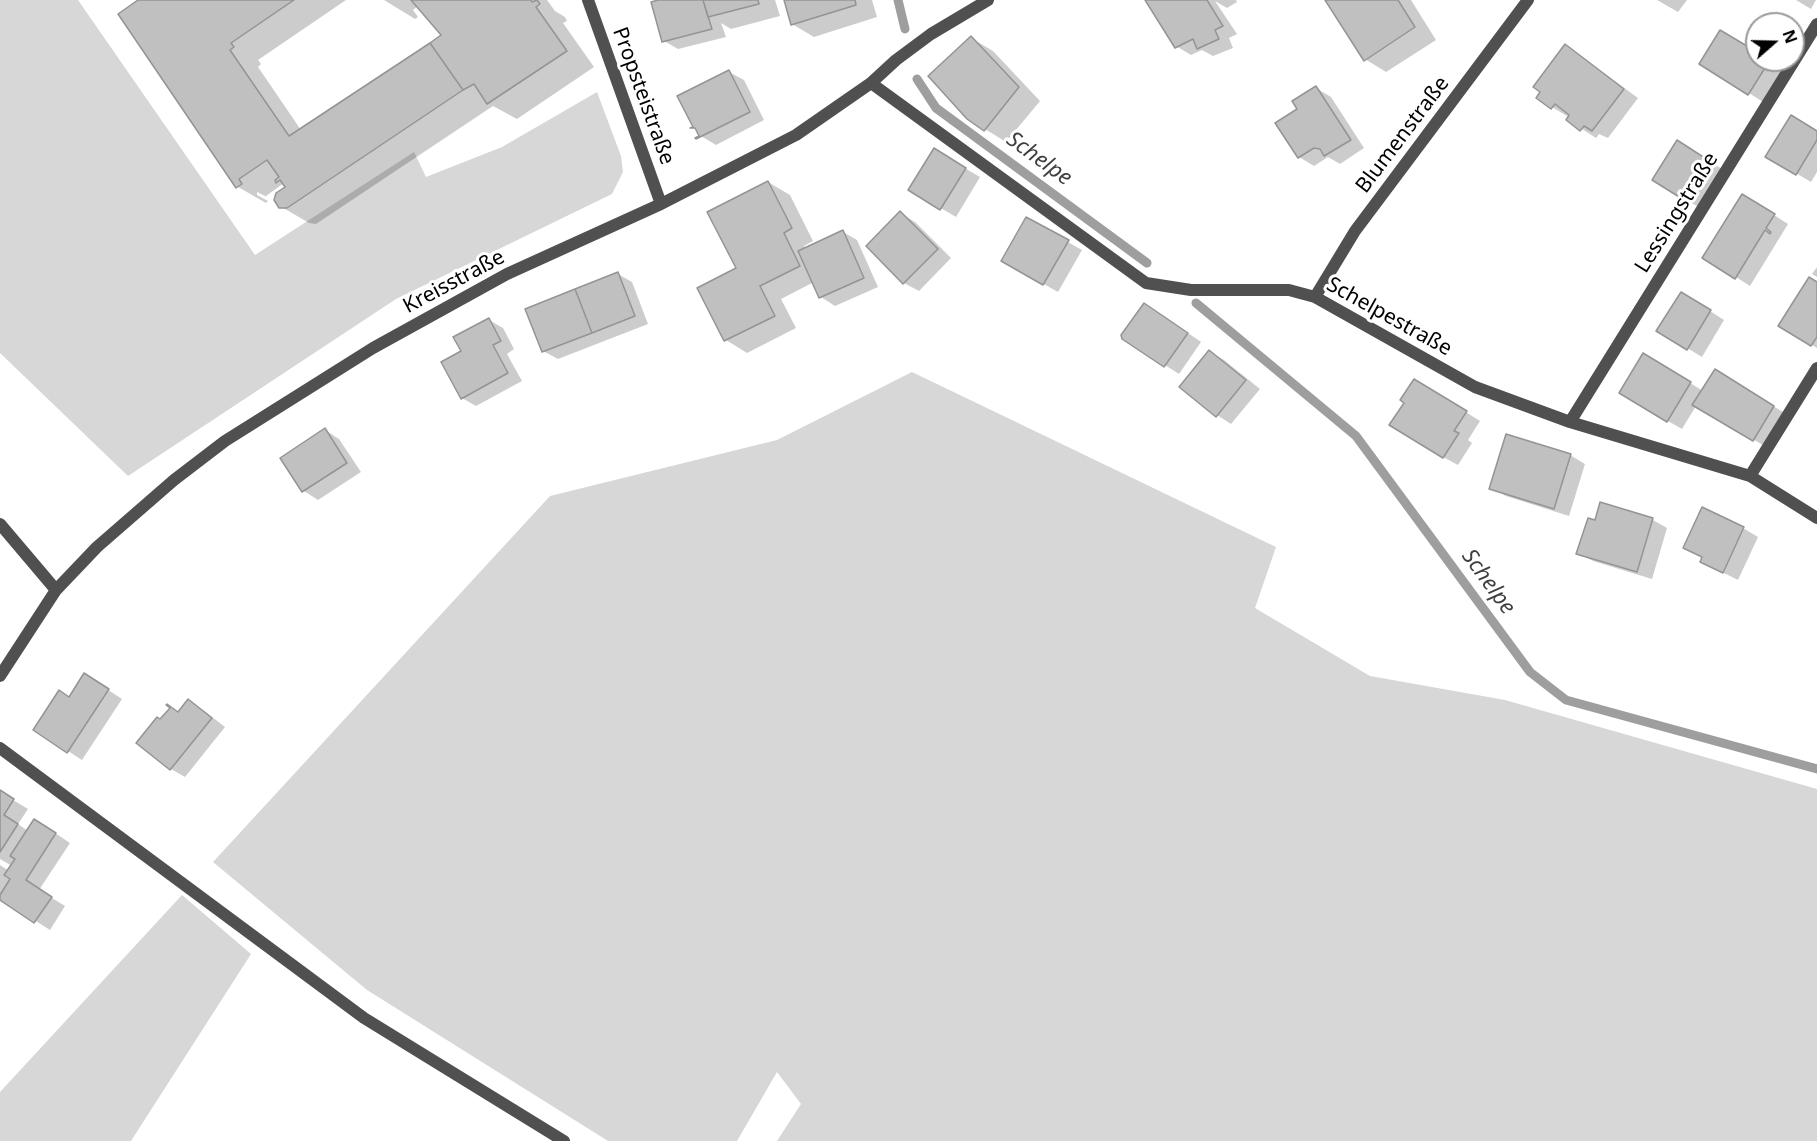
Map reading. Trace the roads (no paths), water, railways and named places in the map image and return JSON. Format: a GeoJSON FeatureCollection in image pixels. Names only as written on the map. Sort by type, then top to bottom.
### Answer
{"type":"FeatureCollection","features":[{"type":"Feature","properties":{"kind":"street","name":"Propsteistraße"},"geometry":{"type":"LineString","coordinates":[[588,0],[662,204]]}},
{"type":"Feature","properties":{"kind":"street","name":"Kreisstraße"},"geometry":{"type":"LineString","coordinates":[[0,676],[56,590],[97,547],[174,480],[225,441],[373,348],[507,274],[662,204],[796,135],[871,83],[896,60],[931,34],[988,0]]}},
{"type":"Feature","properties":{"kind":"street","name":"Blumenstraße"},"geometry":{"type":"LineString","coordinates":[[1315,297],[1355,231],[1528,0]]}},
{"type":"Feature","properties":{"kind":"street","name":"Lessingstraße"},"geometry":{"type":"LineString","coordinates":[[1570,423],[1817,24]]}},
{"type":"Feature","properties":{"kind":"street","name":"Schelpestraße"},"geometry":{"type":"LineString","coordinates":[[871,83],[1146,283],[1191,290],[1289,290],[1315,297],[1475,387],[1570,423],[1750,476],[1817,518]]}},
{"type":"Feature","properties":{"kind":"street"},"geometry":{"type":"LineString","coordinates":[[1750,476],[1817,368]]}},
{"type":"Feature","properties":{"kind":"street"},"geometry":{"type":"LineString","coordinates":[[0,524],[56,590]]}},
{"type":"Feature","properties":{"kind":"street"},"geometry":{"type":"LineString","coordinates":[[0,748],[364,1018],[564,1141]]}},
{"type":"Feature","properties":{"kind":"waterway","name":"Schelpe"},"geometry":{"type":"LineString","coordinates":[[898,0],[905,29]]}},
{"type":"Feature","properties":{"kind":"waterway","name":"Schelpe"},"geometry":{"type":"LineString","coordinates":[[917,79],[936,108],[1147,263]]}},
{"type":"Feature","properties":{"kind":"waterway","name":"Schelpe"},"geometry":{"type":"LineString","coordinates":[[1196,303],[1356,436],[1530,672],[1566,700],[1817,769]]}}]}
